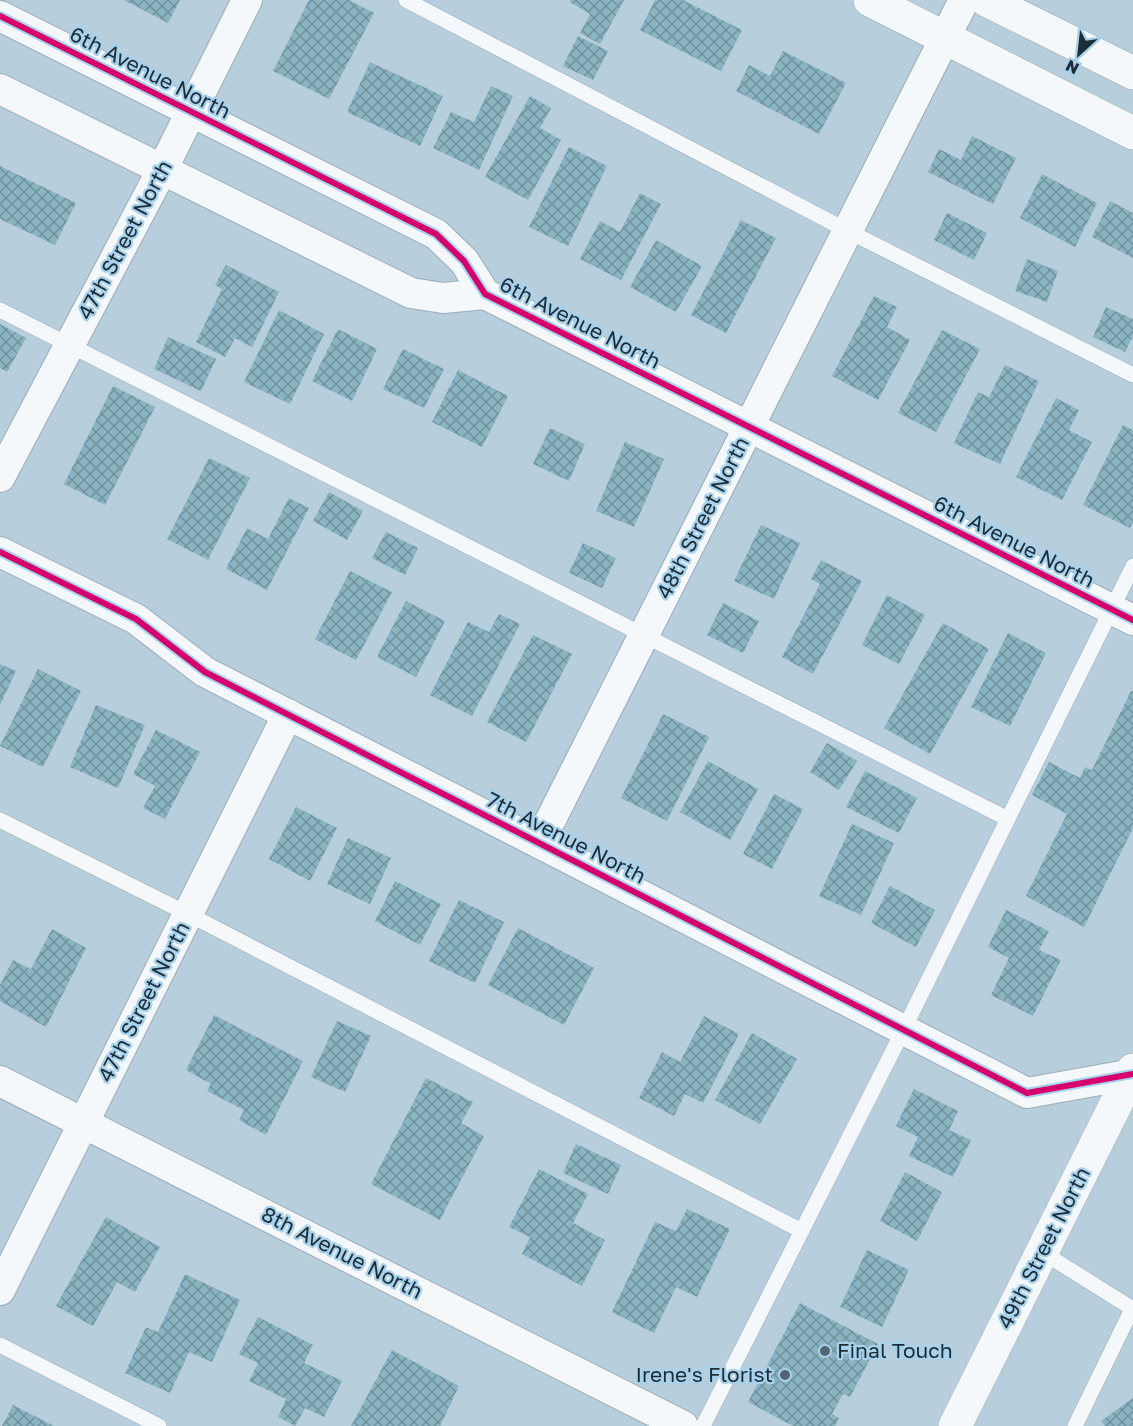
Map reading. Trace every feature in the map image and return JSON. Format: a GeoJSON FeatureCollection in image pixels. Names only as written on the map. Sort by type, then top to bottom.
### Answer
{"type":"FeatureCollection","features":[{"type":"Feature","properties":{"kind":"main road"},"geometry":{"type":"LineString","coordinates":[[870,0],[1133,133]]}},
{"type":"Feature","properties":{"kind":"main road"},"geometry":{"type":"LineString","coordinates":[[986,0],[1133,74]]}},
{"type":"Feature","properties":{"kind":"main road","name":"49th Street North"},"geometry":{"type":"LineString","coordinates":[[954,1426],[1132,1072]]}},
{"type":"Feature","properties":{"kind":"street","name":"47th Street North"},"geometry":{"type":"LineString","coordinates":[[0,477],[162,170],[247,0]]}},
{"type":"Feature","properties":{"kind":"street","name":"48th Street North"},"geometry":{"type":"LineString","coordinates":[[539,843],[964,0]]}},
{"type":"Feature","properties":{"kind":"street","name":"6th Avenue North"},"geometry":{"type":"LineString","coordinates":[[0,16],[436,234],[464,261],[485,294],[1122,615]]}},
{"type":"Feature","properties":{"kind":"street","name":"6th Avenue North"},"geometry":{"type":"LineString","coordinates":[[0,89],[411,293],[443,298],[485,294]]}},
{"type":"Feature","properties":{"kind":"street","name":"7th Avenue North"},"geometry":{"type":"LineString","coordinates":[[0,552],[136,619],[205,672],[1027,1093],[1132,1072]]}},
{"type":"Feature","properties":{"kind":"street","name":"47th Street North"},"geometry":{"type":"LineString","coordinates":[[0,1290],[288,714]]}},
{"type":"Feature","properties":{"kind":"street","name":"8th Avenue North"},"geometry":{"type":"LineString","coordinates":[[0,1081],[683,1426]]}},
{"type":"Feature","properties":{"kind":"lane"},"geometry":{"type":"LineString","coordinates":[[406,0],[848,231],[1133,375]]}},
{"type":"Feature","properties":{"kind":"lane"},"geometry":{"type":"LineString","coordinates":[[0,310],[1008,819]]}},
{"type":"Feature","properties":{"kind":"lane"},"geometry":{"type":"LineString","coordinates":[[704,1426],[1008,819],[1122,615],[1133,566]]}},
{"type":"Feature","properties":{"kind":"lane"},"geometry":{"type":"LineString","coordinates":[[0,820],[188,914],[802,1231]]}},
{"type":"Feature","properties":{"kind":"lane"},"geometry":{"type":"LineString","coordinates":[[1042,1252],[1132,1309],[1078,1424]]}},
{"type":"Feature","properties":{"kind":"lane"},"geometry":{"type":"LineString","coordinates":[[0,1345],[159,1426]]}},
{"type":"Feature","properties":{"kind":"building"},"geometry":{"type":"Polygon","coordinates":[[[124,0],[180,0],[168,23],[124,0]]]}},
{"type":"Feature","properties":{"kind":"building"},"geometry":{"type":"Polygon","coordinates":[[[309,0],[349,0],[374,13],[329,99],[273,71],[309,0]]]}},
{"type":"Feature","properties":{"kind":"building"},"geometry":{"type":"Polygon","coordinates":[[[571,0],[624,0],[600,44],[580,33],[590,14],[570,2],[571,0]]]}},
{"type":"Feature","properties":{"kind":"building"},"geometry":{"type":"Polygon","coordinates":[[[655,0],[683,0],[742,30],[721,71],[640,30],[655,0]]]}},
{"type":"Feature","properties":{"kind":"building"},"geometry":{"type":"Polygon","coordinates":[[[578,36],[608,51],[593,80],[563,66],[578,36]]]}},
{"type":"Feature","properties":{"kind":"building"},"geometry":{"type":"Polygon","coordinates":[[[783,51],[846,83],[819,134],[736,91],[749,65],[770,76],[783,51]]]}},
{"type":"Feature","properties":{"kind":"building"},"geometry":{"type":"Polygon","coordinates":[[[370,62],[443,96],[420,146],[347,112],[370,62]]]}},
{"type":"Feature","properties":{"kind":"building"},"geometry":{"type":"Polygon","coordinates":[[[491,86],[513,96],[479,170],[433,148],[451,112],[474,122],[491,86]]]}},
{"type":"Feature","properties":{"kind":"building"},"geometry":{"type":"Polygon","coordinates":[[[530,96],[551,108],[540,128],[561,140],[528,200],[485,177],[530,96]]]}},
{"type":"Feature","properties":{"kind":"building"},"geometry":{"type":"Polygon","coordinates":[[[972,136],[1016,158],[993,204],[928,172],[939,149],[961,160],[972,136]]]}},
{"type":"Feature","properties":{"kind":"building"},"geometry":{"type":"Polygon","coordinates":[[[569,147],[607,166],[568,246],[529,227],[569,147]]]}},
{"type":"Feature","properties":{"kind":"building"},"geometry":{"type":"Polygon","coordinates":[[[0,166],[76,203],[55,245],[0,219],[0,166]]]}},
{"type":"Feature","properties":{"kind":"building"},"geometry":{"type":"Polygon","coordinates":[[[1042,174],[1097,203],[1075,247],[1020,218],[1042,174]]]}},
{"type":"Feature","properties":{"kind":"building"},"geometry":{"type":"Polygon","coordinates":[[[640,193],[661,204],[621,280],[580,259],[600,221],[620,232],[640,193]]]}},
{"type":"Feature","properties":{"kind":"building"},"geometry":{"type":"Polygon","coordinates":[[[1110,201],[1133,213],[1133,258],[1092,237],[1110,201]]]}},
{"type":"Feature","properties":{"kind":"building"},"geometry":{"type":"Polygon","coordinates":[[[947,213],[987,233],[974,260],[934,240],[947,213]]]}},
{"type":"Feature","properties":{"kind":"building"},"geometry":{"type":"Polygon","coordinates":[[[741,220],[776,238],[726,333],[691,315],[741,220]]]}},
{"type":"Feature","properties":{"kind":"building"},"geometry":{"type":"Polygon","coordinates":[[[656,240],[702,266],[676,312],[630,287],[656,240]]]}},
{"type":"Feature","properties":{"kind":"building"},"geometry":{"type":"Polygon","coordinates":[[[1027,259],[1058,271],[1047,302],[1015,291],[1027,259]]]}},
{"type":"Feature","properties":{"kind":"building"},"geometry":{"type":"Polygon","coordinates":[[[226,265],[279,292],[252,347],[235,338],[225,357],[196,342],[222,289],[215,285],[226,265]]]}},
{"type":"Feature","properties":{"kind":"building"},"geometry":{"type":"Polygon","coordinates":[[[874,296],[897,307],[887,327],[910,340],[878,400],[832,376],[874,296]]]}},
{"type":"Feature","properties":{"kind":"building"},"geometry":{"type":"Polygon","coordinates":[[[1106,307],[1133,319],[1133,336],[1125,352],[1093,337],[1106,307]]]}},
{"type":"Feature","properties":{"kind":"building"},"geometry":{"type":"Polygon","coordinates":[[[279,310],[324,334],[290,404],[244,382],[279,310]]]}},
{"type":"Feature","properties":{"kind":"building"},"geometry":{"type":"Polygon","coordinates":[[[0,324],[26,338],[7,372],[0,368],[0,324]]]}},
{"type":"Feature","properties":{"kind":"building"},"geometry":{"type":"Polygon","coordinates":[[[338,329],[377,349],[352,401],[312,381],[338,329]]]}},
{"type":"Feature","properties":{"kind":"building"},"geometry":{"type":"Polygon","coordinates":[[[942,330],[980,349],[936,432],[898,413],[942,330]]]}},
{"type":"Feature","properties":{"kind":"building"},"geometry":{"type":"Polygon","coordinates":[[[168,337],[216,359],[201,391],[154,369],[168,337]]]}},
{"type":"Feature","properties":{"kind":"building"},"geometry":{"type":"Polygon","coordinates":[[[403,349],[444,369],[424,408],[383,389],[403,349]]]}},
{"type":"Feature","properties":{"kind":"building"},"geometry":{"type":"Polygon","coordinates":[[[1005,365],[1039,381],[1000,464],[954,443],[978,392],[989,397],[1005,365]]]}},
{"type":"Feature","properties":{"kind":"building"},"geometry":{"type":"Polygon","coordinates":[[[458,370],[508,396],[482,447],[432,422],[458,370]]]}},
{"type":"Feature","properties":{"kind":"building"},"geometry":{"type":"Polygon","coordinates":[[[113,386],[155,407],[105,505],[64,484],[113,386]]]}},
{"type":"Feature","properties":{"kind":"building"},"geometry":{"type":"Polygon","coordinates":[[[1056,398],[1079,410],[1069,430],[1092,442],[1062,500],[1016,477],[1056,398]]]}},
{"type":"Feature","properties":{"kind":"building"},"geometry":{"type":"Polygon","coordinates":[[[1123,425],[1133,430],[1133,522],[1130,528],[1083,505],[1123,425]]]}},
{"type":"Feature","properties":{"kind":"building"},"geometry":{"type":"Polygon","coordinates":[[[550,428],[585,444],[569,481],[533,464],[550,428]]]}},
{"type":"Feature","properties":{"kind":"building"},"geometry":{"type":"Polygon","coordinates":[[[625,442],[664,459],[634,527],[596,511],[625,442]]]}},
{"type":"Feature","properties":{"kind":"building"},"geometry":{"type":"Polygon","coordinates":[[[209,458],[250,478],[208,560],[167,539],[209,458]]]}},
{"type":"Feature","properties":{"kind":"building"},"geometry":{"type":"Polygon","coordinates":[[[329,492],[363,511],[347,540],[313,521],[329,492]]]}},
{"type":"Feature","properties":{"kind":"building"},"geometry":{"type":"Polygon","coordinates":[[[289,498],[309,508],[267,590],[226,569],[247,528],[268,539],[289,498]]]}},
{"type":"Feature","properties":{"kind":"building"},"geometry":{"type":"Polygon","coordinates":[[[761,525],[800,543],[774,599],[734,581],[761,525]]]}},
{"type":"Feature","properties":{"kind":"building"},"geometry":{"type":"Polygon","coordinates":[[[386,532],[418,548],[405,575],[372,558],[386,532]]]}},
{"type":"Feature","properties":{"kind":"building"},"geometry":{"type":"Polygon","coordinates":[[[583,543],[616,558],[602,588],[569,573],[583,543]]]}},
{"type":"Feature","properties":{"kind":"building"},"geometry":{"type":"Polygon","coordinates":[[[821,560],[862,581],[813,674],[782,657],[820,584],[811,579],[821,560]]]}},
{"type":"Feature","properties":{"kind":"building"},"geometry":{"type":"Polygon","coordinates":[[[350,571],[392,592],[356,660],[315,639],[350,571]]]}},
{"type":"Feature","properties":{"kind":"building"},"geometry":{"type":"Polygon","coordinates":[[[887,595],[925,615],[899,664],[862,645],[887,595]]]}},
{"type":"Feature","properties":{"kind":"building"},"geometry":{"type":"Polygon","coordinates":[[[406,601],[445,621],[416,677],[377,657],[406,601]]]}},
{"type":"Feature","properties":{"kind":"building"},"geometry":{"type":"Polygon","coordinates":[[[723,603],[759,621],[743,653],[707,635],[723,603]]]}},
{"type":"Feature","properties":{"kind":"building"},"geometry":{"type":"Polygon","coordinates":[[[499,614],[520,624],[472,716],[430,695],[468,622],[489,632],[499,614]]]}},
{"type":"Feature","properties":{"kind":"building"},"geometry":{"type":"Polygon","coordinates":[[[943,623],[989,649],[930,754],[884,728],[943,623]]]}},
{"type":"Feature","properties":{"kind":"building"},"geometry":{"type":"Polygon","coordinates":[[[1008,633],[1046,653],[1010,726],[971,707],[1008,633]]]}},
{"type":"Feature","properties":{"kind":"building"},"geometry":{"type":"Polygon","coordinates":[[[533,635],[572,654],[526,742],[487,722],[533,635]]]}},
{"type":"Feature","properties":{"kind":"building"},"geometry":{"type":"Polygon","coordinates":[[[0,664],[16,671],[0,705],[0,664]]]}},
{"type":"Feature","properties":{"kind":"building"},"geometry":{"type":"Polygon","coordinates":[[[38,669],[81,691],[43,767],[0,746],[38,669]]]}},
{"type":"Feature","properties":{"kind":"building"},"geometry":{"type":"Polygon","coordinates":[[[1133,691],[1133,828],[1084,927],[1026,896],[1067,814],[1032,795],[1049,762],[1080,778],[1085,767],[1092,770],[1133,691]]]}},
{"type":"Feature","properties":{"kind":"building"},"geometry":{"type":"Polygon","coordinates":[[[96,705],[145,725],[118,788],[70,767],[96,705]]]}},
{"type":"Feature","properties":{"kind":"building"},"geometry":{"type":"Polygon","coordinates":[[[663,714],[709,737],[667,821],[621,798],[663,714]]]}},
{"type":"Feature","properties":{"kind":"building"},"geometry":{"type":"Polygon","coordinates":[[[156,730],[200,752],[165,819],[143,808],[155,786],[133,774],[156,730]]]}},
{"type":"Feature","properties":{"kind":"building"},"geometry":{"type":"Polygon","coordinates":[[[827,743],[857,761],[839,790],[810,772],[827,743]]]}},
{"type":"Feature","properties":{"kind":"building"},"geometry":{"type":"Polygon","coordinates":[[[708,761],[758,789],[730,840],[680,812],[708,761]]]}},
{"type":"Feature","properties":{"kind":"building"},"geometry":{"type":"Polygon","coordinates":[[[865,771],[917,798],[899,833],[846,807],[865,771]]]}},
{"type":"Feature","properties":{"kind":"building"},"geometry":{"type":"Polygon","coordinates":[[[774,794],[803,809],[772,869],[743,854],[774,794]]]}},
{"type":"Feature","properties":{"kind":"building"},"geometry":{"type":"Polygon","coordinates":[[[296,807],[337,828],[310,881],[269,859],[296,807]]]}},
{"type":"Feature","properties":{"kind":"building"},"geometry":{"type":"Polygon","coordinates":[[[852,824],[894,843],[861,915],[819,896],[852,824]]]}},
{"type":"Feature","properties":{"kind":"building"},"geometry":{"type":"Polygon","coordinates":[[[348,838],[391,858],[370,904],[327,884],[348,838]]]}},
{"type":"Feature","properties":{"kind":"building"},"geometry":{"type":"Polygon","coordinates":[[[395,881],[441,904],[420,945],[375,921],[395,881]]]}},
{"type":"Feature","properties":{"kind":"building"},"geometry":{"type":"Polygon","coordinates":[[[890,886],[935,910],[916,947],[871,923],[890,886]]]}},
{"type":"Feature","properties":{"kind":"building"},"geometry":{"type":"Polygon","coordinates":[[[459,900],[504,922],[475,983],[429,961],[459,900]]]}},
{"type":"Feature","properties":{"kind":"building"},"geometry":{"type":"Polygon","coordinates":[[[1006,910],[1049,931],[1039,950],[1061,960],[1033,1016],[991,995],[1009,958],[988,947],[1006,910]]]}},
{"type":"Feature","properties":{"kind":"building"},"geometry":{"type":"Polygon","coordinates":[[[518,928],[594,968],[564,1025],[488,985],[518,928]]]}},
{"type":"Feature","properties":{"kind":"building"},"geometry":{"type":"Polygon","coordinates":[[[52,929],[86,948],[46,1027],[0,1001],[0,985],[13,960],[31,969],[52,929]]]}},
{"type":"Feature","properties":{"kind":"building"},"geometry":{"type":"Polygon","coordinates":[[[214,1015],[303,1061],[266,1135],[239,1120],[244,1110],[207,1091],[211,1084],[186,1070],[214,1015]]]}},
{"type":"Feature","properties":{"kind":"building"},"geometry":{"type":"Polygon","coordinates":[[[704,1016],[739,1034],[703,1103],[685,1094],[674,1116],[639,1098],[662,1052],[680,1062],[704,1016]]]}},
{"type":"Feature","properties":{"kind":"building"},"geometry":{"type":"Polygon","coordinates":[[[337,1021],[371,1036],[345,1092],[311,1077],[337,1021]]]}},
{"type":"Feature","properties":{"kind":"building"},"geometry":{"type":"Polygon","coordinates":[[[752,1033],[797,1059],[760,1124],[715,1100],[752,1033]]]}},
{"type":"Feature","properties":{"kind":"building"},"geometry":{"type":"Polygon","coordinates":[[[426,1078],[473,1102],[461,1123],[484,1136],[440,1220],[371,1184],[426,1078]]]}},
{"type":"Feature","properties":{"kind":"building"},"geometry":{"type":"Polygon","coordinates":[[[914,1089],[958,1111],[949,1130],[971,1140],[953,1177],[909,1156],[918,1137],[896,1126],[914,1089]]]}},
{"type":"Feature","properties":{"kind":"building"},"geometry":{"type":"Polygon","coordinates":[[[576,1144],[621,1165],[608,1194],[563,1173],[576,1144]]]}},
{"type":"Feature","properties":{"kind":"building"},"geometry":{"type":"Polygon","coordinates":[[[539,1169],[588,1194],[573,1223],[605,1240],[582,1286],[522,1254],[530,1237],[509,1227],[539,1169]]]}},
{"type":"Feature","properties":{"kind":"building"},"geometry":{"type":"Polygon","coordinates":[[[905,1172],[942,1192],[917,1241],[880,1221],[905,1172]]]}},
{"type":"Feature","properties":{"kind":"building"},"geometry":{"type":"Polygon","coordinates":[[[687,1209],[730,1229],[697,1297],[676,1287],[654,1333],[612,1312],[655,1222],[676,1231],[687,1209]]]}},
{"type":"Feature","properties":{"kind":"building"},"geometry":{"type":"Polygon","coordinates":[[[106,1217],[160,1247],[135,1292],[117,1282],[93,1326],[56,1306],[106,1217]]]}},
{"type":"Feature","properties":{"kind":"building"},"geometry":{"type":"Polygon","coordinates":[[[867,1250],[909,1270],[882,1327],[840,1307],[867,1250]]]}},
{"type":"Feature","properties":{"kind":"building"},"geometry":{"type":"Polygon","coordinates":[[[185,1274],[240,1300],[212,1362],[189,1352],[170,1393],[125,1373],[146,1327],[158,1332],[185,1274]]]}},
{"type":"Feature","properties":{"kind":"building"},"geometry":{"type":"Polygon","coordinates":[[[800,1303],[878,1344],[850,1397],[843,1394],[832,1414],[839,1418],[835,1426],[793,1426],[748,1402],[800,1303]]]}},
{"type":"Feature","properties":{"kind":"building"},"geometry":{"type":"Polygon","coordinates":[[[258,1317],[313,1345],[304,1363],[342,1381],[324,1417],[305,1408],[295,1426],[278,1417],[286,1399],[249,1381],[258,1363],[239,1354],[258,1317]]]}},
{"type":"Feature","properties":{"kind":"building"},"geometry":{"type":"Polygon","coordinates":[[[392,1350],[459,1386],[440,1426],[351,1426],[392,1350]]]}},
{"type":"Feature","properties":{"kind":"building"},"geometry":{"type":"Polygon","coordinates":[[[1133,1398],[1133,1426],[1105,1426],[1101,1421],[1133,1398]]]}},
{"type":"Feature","properties":{"kind":"building"},"geometry":{"type":"Polygon","coordinates":[[[13,1405],[54,1426],[2,1426],[13,1405]]]}},
{"type":"Feature","properties":{"kind":"cycle path"},"geometry":{"type":"LineString","coordinates":[[0,16],[436,234],[464,261],[485,294],[1133,620]]}},
{"type":"Feature","properties":{"kind":"cycle path"},"geometry":{"type":"LineString","coordinates":[[0,552],[136,619],[205,672],[1027,1093],[1133,1074]]}},
{"type":"Feature","properties":{"kind":"place","name":"Final Touch"},"geometry":{"type":"Point","coordinates":[825,1351]}},
{"type":"Feature","properties":{"kind":"place","name":"Irene's Florist"},"geometry":{"type":"Point","coordinates":[785,1375]}}]}
